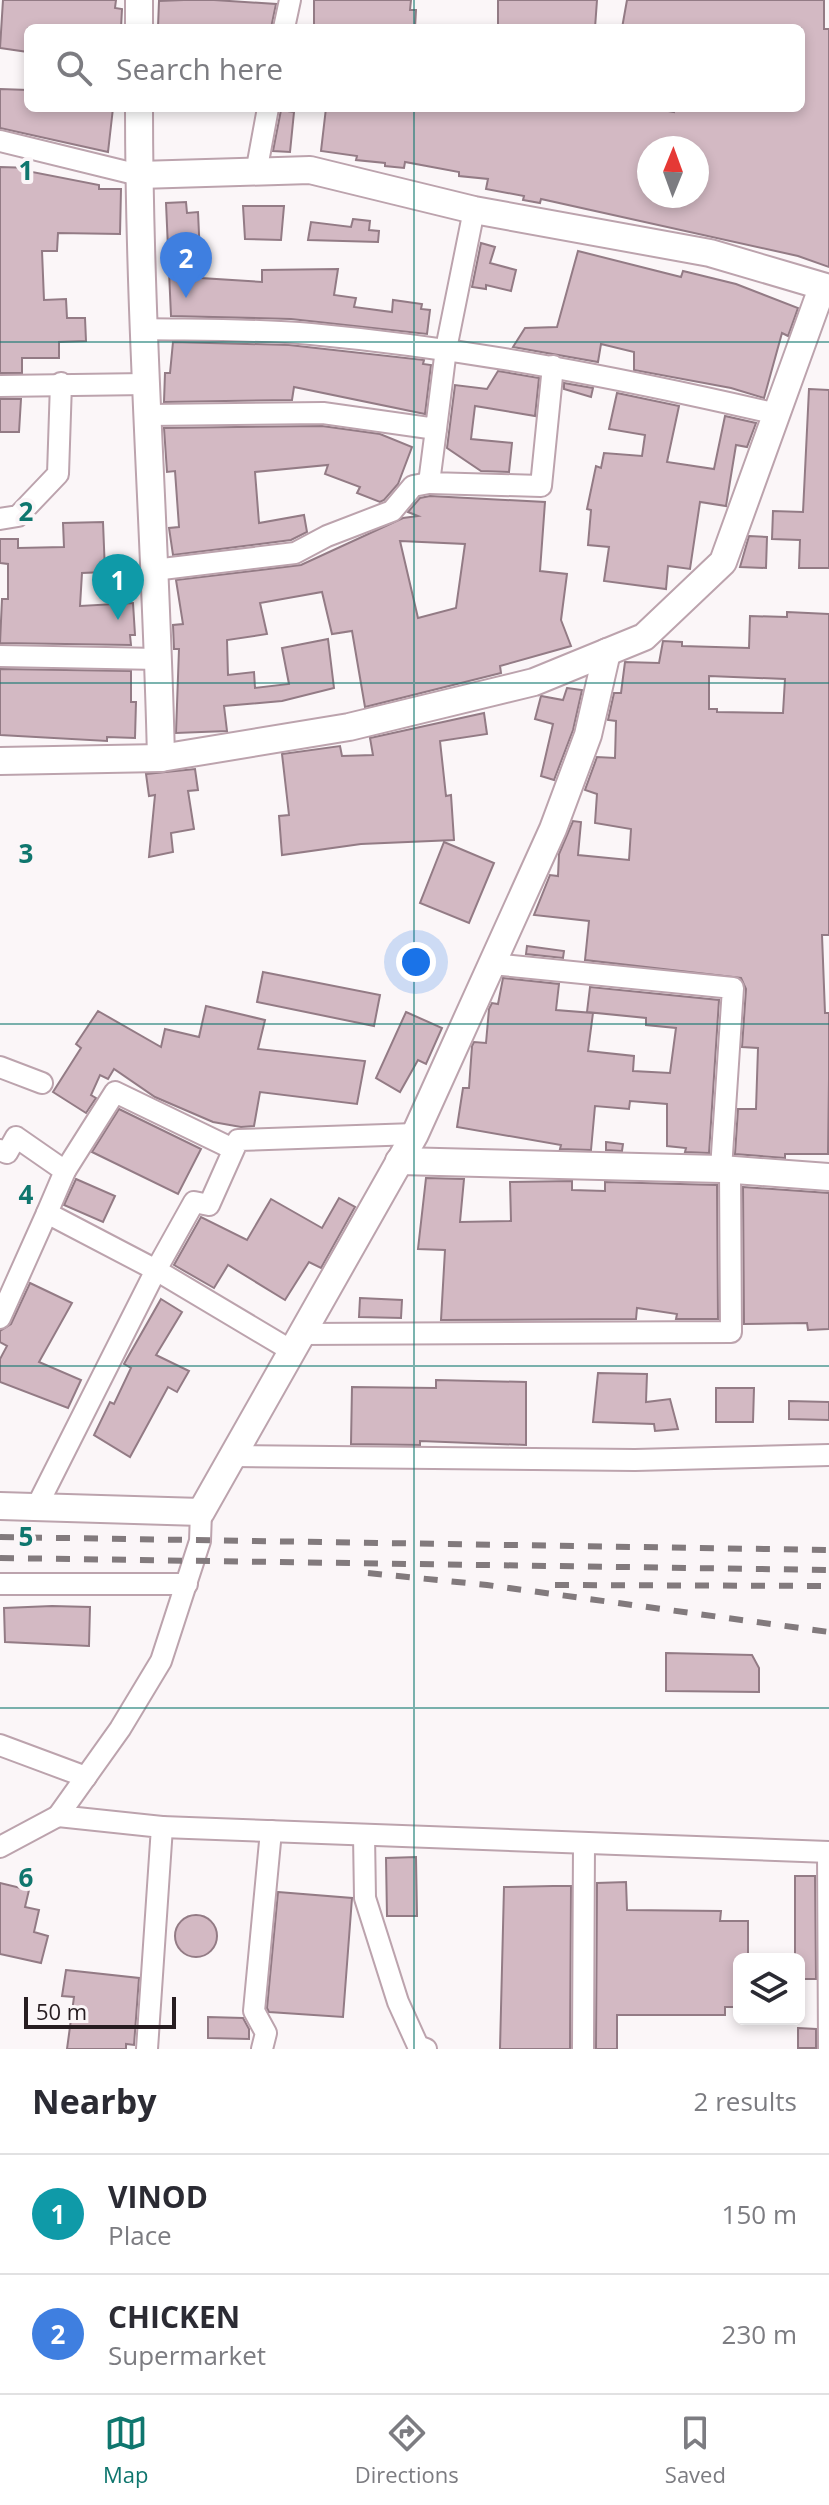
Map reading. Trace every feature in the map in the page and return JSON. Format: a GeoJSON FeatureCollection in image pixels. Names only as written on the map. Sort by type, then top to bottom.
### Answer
{"type":"FeatureCollection","features":[{"type":"Feature","properties":{"kind":"street"},"geometry":{"type":"LineString","coordinates":[[139,0],[139,24]]}},
{"type":"Feature","properties":{"kind":"street"},"geometry":{"type":"LineString","coordinates":[[285,24],[290,0]]}},
{"type":"Feature","properties":{"kind":"street"},"geometry":{"type":"LineString","coordinates":[[139,112],[142,329],[147,384],[161,758]]}},
{"type":"Feature","properties":{"kind":"street"},"geometry":{"type":"LineString","coordinates":[[256,173],[267,112]]}},
{"type":"Feature","properties":{"kind":"street"},"geometry":{"type":"LineString","coordinates":[[0,141],[139,175],[310,170],[474,210],[710,253],[826,288],[723,562],[644,637],[534,682],[349,727],[161,758],[0,761]]}},
{"type":"Feature","properties":{"kind":"street"},"geometry":{"type":"LineString","coordinates":[[429,483],[446,349],[474,210]]}},
{"type":"Feature","properties":{"kind":"street"},"geometry":{"type":"LineString","coordinates":[[142,329],[308,333],[446,349],[603,373],[777,414]]}},
{"type":"Feature","properties":{"kind":"street"},"geometry":{"type":"LineString","coordinates":[[154,570],[295,553],[327,536],[392,511],[413,486],[429,483],[541,486],[553,366]]}},
{"type":"Feature","properties":{"kind":"street"},"geometry":{"type":"LineString","coordinates":[[0,519],[18,516],[58,474],[61,383]]}},
{"type":"Feature","properties":{"kind":"street"},"geometry":{"type":"LineString","coordinates":[[0,386],[147,384]]}},
{"type":"Feature","properties":{"kind":"street"},"geometry":{"type":"LineString","coordinates":[[148,415],[323,413],[436,429]]}},
{"type":"Feature","properties":{"kind":"street"},"geometry":{"type":"LineString","coordinates":[[0,1847],[58,1816],[161,1661],[200,1541],[201,1512],[415,1134],[553,829],[588,735],[607,652]]}},
{"type":"Feature","properties":{"kind":"street"},"geometry":{"type":"LineString","coordinates":[[0,656],[159,659]]}},
{"type":"Feature","properties":{"kind":"street"},"geometry":{"type":"LineString","coordinates":[[47,1213],[297,1343],[731,1332],[725,1170],[733,988],[492,964]]}},
{"type":"Feature","properties":{"kind":"street"},"geometry":{"type":"LineString","coordinates":[[0,1067],[42,1083]]}},
{"type":"Feature","properties":{"kind":"street"},"geometry":{"type":"LineString","coordinates":[[0,1318],[65,1171],[115,1092],[233,1149]]}},
{"type":"Feature","properties":{"kind":"street"},"geometry":{"type":"LineString","coordinates":[[37,1506],[156,1270],[194,1202],[209,1205],[238,1140],[415,1134]]}},
{"type":"Feature","properties":{"kind":"street"},"geometry":{"type":"LineString","coordinates":[[0,1150],[7,1153],[16,1137],[65,1171]]}},
{"type":"Feature","properties":{"kind":"street"},"geometry":{"type":"LineString","coordinates":[[399,1161],[725,1170],[829,1177]]}},
{"type":"Feature","properties":{"kind":"street"},"geometry":{"type":"LineString","coordinates":[[232,1456],[635,1460],[829,1455]]}},
{"type":"Feature","properties":{"kind":"street"},"geometry":{"type":"LineString","coordinates":[[0,1506],[201,1512]]}},
{"type":"Feature","properties":{"kind":"street"},"geometry":{"type":"LineString","coordinates":[[0,1584],[187,1584]]}},
{"type":"Feature","properties":{"kind":"street"},"geometry":{"type":"LineString","coordinates":[[0,1745],[86,1777]]}},
{"type":"Feature","properties":{"kind":"street"},"geometry":{"type":"LineString","coordinates":[[58,1816],[162,1827],[828,1852],[829,2049]]}},
{"type":"Feature","properties":{"kind":"street"},"geometry":{"type":"LineString","coordinates":[[147,2049],[162,1827]]}},
{"type":"Feature","properties":{"kind":"street"},"geometry":{"type":"LineString","coordinates":[[262,2049],[266,2033],[254,2011],[271,1831]]}},
{"type":"Feature","properties":{"kind":"street"},"geometry":{"type":"LineString","coordinates":[[364,1835],[365,1898],[398,2002],[418,2046],[426,2049]]}},
{"type":"Feature","properties":{"kind":"street"},"geometry":{"type":"LineString","coordinates":[[583,2049],[584,1843]]}},
{"type":"Feature","properties":{"kind":"building"},"geometry":{"type":"Polygon","coordinates":[[[3,0],[116,0],[115,8],[122,9],[121,24],[24,24],[24,51],[0,48],[3,0]]]}},
{"type":"Feature","properties":{"kind":"building"},"geometry":{"type":"Polygon","coordinates":[[[214,0],[276,4],[272,24],[158,24],[159,1],[214,0]]]}},
{"type":"Feature","properties":{"kind":"building"},"geometry":{"type":"Polygon","coordinates":[[[314,0],[411,0],[410,10],[416,10],[415,24],[314,24],[314,0]]]}},
{"type":"Feature","properties":{"kind":"building"},"geometry":{"type":"Polygon","coordinates":[[[498,0],[597,0],[595,24],[498,24],[498,0]]]}},
{"type":"Feature","properties":{"kind":"building"},"geometry":{"type":"Polygon","coordinates":[[[627,0],[824,0],[824,29],[829,29],[829,267],[798,256],[541,199],[540,203],[523,200],[524,196],[486,189],[488,179],[459,176],[459,172],[405,162],[404,168],[385,166],[385,163],[356,160],[357,156],[321,151],[326,112],[805,112],[805,24],[623,24],[627,0]]]}},
{"type":"Feature","properties":{"kind":"building"},"geometry":{"type":"Polygon","coordinates":[[[0,89],[24,90],[24,112],[113,112],[108,152],[0,128],[0,89]]]}},
{"type":"Feature","properties":{"kind":"building"},"geometry":{"type":"Polygon","coordinates":[[[281,112],[294,112],[290,152],[273,151],[281,112]]]}},
{"type":"Feature","properties":{"kind":"building"},"geometry":{"type":"Polygon","coordinates":[[[0,167],[32,168],[32,172],[99,185],[99,189],[121,189],[120,234],[58,233],[57,251],[42,251],[44,300],[66,299],[67,318],[85,318],[86,341],[59,342],[59,358],[22,358],[22,373],[0,373],[0,167]]]}},
{"type":"Feature","properties":{"kind":"building"},"geometry":{"type":"Polygon","coordinates":[[[186,202],[187,213],[198,212],[201,278],[262,282],[262,270],[338,269],[334,295],[356,298],[354,307],[392,312],[393,300],[422,304],[421,309],[430,310],[427,334],[291,319],[171,316],[166,203],[186,202]]]}},
{"type":"Feature","properties":{"kind":"building"},"geometry":{"type":"Polygon","coordinates":[[[243,206],[284,206],[281,240],[245,239],[243,206]]]}},
{"type":"Feature","properties":{"kind":"building"},"geometry":{"type":"Polygon","coordinates":[[[353,219],[370,221],[369,230],[379,231],[378,242],[308,240],[311,222],[351,227],[353,219]]]}},
{"type":"Feature","properties":{"kind":"building"},"geometry":{"type":"Polygon","coordinates":[[[481,243],[495,247],[490,263],[516,270],[511,291],[486,285],[486,289],[472,287],[481,243]]]}},
{"type":"Feature","properties":{"kind":"building"},"geometry":{"type":"Polygon","coordinates":[[[578,251],[681,277],[683,271],[736,284],[798,308],[788,336],[782,333],[764,398],[731,388],[634,370],[634,352],[601,344],[598,362],[513,347],[525,328],[557,327],[578,251]]]}},
{"type":"Feature","properties":{"kind":"building"},"geometry":{"type":"Polygon","coordinates":[[[173,342],[289,345],[424,360],[423,364],[431,365],[425,414],[294,387],[292,400],[164,402],[165,373],[170,373],[173,342]]]}},
{"type":"Feature","properties":{"kind":"building"},"geometry":{"type":"Polygon","coordinates":[[[498,371],[539,378],[535,416],[475,406],[471,439],[512,443],[509,472],[481,471],[447,448],[455,385],[487,389],[498,371]]]}},
{"type":"Feature","properties":{"kind":"building"},"geometry":{"type":"Polygon","coordinates":[[[564,383],[593,388],[591,397],[564,389],[564,383]]]}},
{"type":"Feature","properties":{"kind":"building"},"geometry":{"type":"Polygon","coordinates":[[[809,389],[829,390],[829,568],[799,568],[800,540],[772,539],[773,511],[803,512],[809,389]]]}},
{"type":"Feature","properties":{"kind":"building"},"geometry":{"type":"Polygon","coordinates":[[[617,393],[679,406],[667,462],[714,469],[725,416],[756,423],[747,447],[736,445],[726,506],[700,502],[690,569],[668,566],[666,589],[604,581],[609,547],[588,545],[591,510],[587,509],[596,466],[601,468],[604,453],[642,456],[645,435],[609,429],[617,393]]]}},
{"type":"Feature","properties":{"kind":"building"},"geometry":{"type":"Polygon","coordinates":[[[0,399],[21,399],[19,432],[0,432],[0,399]]]}},
{"type":"Feature","properties":{"kind":"building"},"geometry":{"type":"Polygon","coordinates":[[[322,426],[380,434],[412,447],[398,484],[384,500],[380,502],[357,493],[360,487],[325,474],[328,465],[255,472],[259,523],[304,515],[307,532],[291,540],[173,555],[169,528],[179,527],[175,471],[167,472],[164,428],[322,426]]]}},
{"type":"Feature","properties":{"kind":"building"},"geometry":{"type":"Polygon","coordinates":[[[420,498],[545,502],[540,571],[567,574],[561,620],[571,646],[500,666],[501,673],[365,707],[352,631],[332,634],[322,592],[260,603],[267,634],[227,640],[228,675],[254,672],[255,688],[289,684],[282,648],[328,639],[334,688],[282,701],[224,706],[227,731],[176,733],[179,649],[174,649],[173,625],[183,624],[176,580],[301,565],[403,518],[418,516],[408,512],[420,498]],[[400,541],[418,618],[456,608],[465,544],[400,541]]]}},
{"type":"Feature","properties":{"kind":"building"},"geometry":{"type":"Polygon","coordinates":[[[103,522],[105,572],[82,573],[80,606],[133,603],[135,635],[130,635],[131,645],[0,643],[2,599],[8,599],[8,564],[0,563],[0,539],[18,539],[18,548],[64,547],[63,523],[103,522]]]}},
{"type":"Feature","properties":{"kind":"building"},"geometry":{"type":"Polygon","coordinates":[[[749,536],[767,537],[766,568],[740,567],[749,536]]]}},
{"type":"Feature","properties":{"kind":"building"},"geometry":{"type":"Polygon","coordinates":[[[787,612],[829,614],[829,935],[822,935],[825,1013],[829,1013],[829,1079],[828,1154],[785,1154],[785,1158],[735,1154],[738,1109],[756,1109],[758,1048],[742,1047],[746,989],[741,978],[585,960],[589,921],[534,915],[550,875],[558,876],[559,854],[573,821],[581,822],[578,855],[629,860],[631,829],[595,823],[597,794],[585,790],[597,757],[615,758],[616,721],[608,720],[614,693],[621,693],[625,662],[659,663],[663,641],[682,642],[682,646],[749,648],[750,616],[787,617],[787,612]],[[709,676],[709,709],[717,709],[717,712],[783,713],[785,679],[709,676]]]}},
{"type":"Feature","properties":{"kind":"building"},"geometry":{"type":"Polygon","coordinates":[[[0,669],[131,671],[131,702],[136,702],[135,738],[107,737],[107,741],[0,735],[0,669]]]}},
{"type":"Feature","properties":{"kind":"building"},"geometry":{"type":"Polygon","coordinates":[[[567,688],[582,690],[573,730],[554,780],[541,776],[553,724],[535,719],[541,696],[563,700],[567,688]]]}},
{"type":"Feature","properties":{"kind":"building"},"geometry":{"type":"Polygon","coordinates":[[[484,713],[487,734],[440,741],[446,796],[451,795],[454,840],[361,844],[282,855],[279,816],[289,815],[282,754],[340,746],[342,756],[373,755],[370,738],[484,713]]]}},
{"type":"Feature","properties":{"kind":"building"},"geometry":{"type":"Polygon","coordinates":[[[195,769],[198,790],[188,791],[194,829],[171,833],[173,852],[149,857],[155,795],[149,796],[146,774],[195,769]]]}},
{"type":"Feature","properties":{"kind":"building"},"geometry":{"type":"Polygon","coordinates":[[[444,842],[494,863],[469,923],[420,903],[444,842]]]}},
{"type":"Feature","properties":{"kind":"building"},"geometry":{"type":"Polygon","coordinates":[[[527,946],[564,951],[563,958],[526,954],[527,946]]]}},
{"type":"Feature","properties":{"kind":"building"},"geometry":{"type":"Polygon","coordinates":[[[263,972],[380,995],[374,1026],[257,1002],[263,972]]]}},
{"type":"Feature","properties":{"kind":"building"},"geometry":{"type":"Polygon","coordinates":[[[503,978],[559,984],[556,1010],[593,1013],[588,1051],[634,1056],[633,1071],[670,1073],[676,1028],[646,1025],[646,1018],[587,1012],[590,987],[719,1000],[709,1153],[685,1152],[686,1148],[667,1146],[667,1104],[630,1101],[629,1109],[595,1106],[591,1150],[560,1149],[561,1145],[457,1127],[463,1088],[469,1088],[472,1046],[474,1042],[486,1043],[489,1009],[492,1003],[498,1004],[503,978]]]}},
{"type":"Feature","properties":{"kind":"building"},"geometry":{"type":"Polygon","coordinates":[[[206,1006],[265,1020],[258,1049],[365,1061],[357,1104],[260,1092],[254,1126],[241,1127],[213,1122],[155,1097],[114,1069],[108,1079],[100,1075],[91,1095],[96,1098],[86,1113],[53,1092],[81,1048],[76,1044],[98,1011],[161,1047],[165,1029],[199,1037],[206,1006]]]}},
{"type":"Feature","properties":{"kind":"building"},"geometry":{"type":"Polygon","coordinates":[[[406,1012],[442,1028],[426,1064],[418,1060],[400,1092],[376,1078],[406,1012]]]}},
{"type":"Feature","properties":{"kind":"building"},"geometry":{"type":"Polygon","coordinates":[[[119,1109],[201,1149],[178,1194],[92,1152],[119,1109]]]}},
{"type":"Feature","properties":{"kind":"building"},"geometry":{"type":"Polygon","coordinates":[[[606,1142],[623,1144],[622,1151],[606,1150],[606,1142]]]}},
{"type":"Feature","properties":{"kind":"building"},"geometry":{"type":"Polygon","coordinates":[[[426,1178],[464,1179],[460,1222],[511,1221],[510,1182],[572,1181],[572,1190],[605,1191],[605,1182],[717,1185],[718,1319],[676,1319],[677,1314],[637,1308],[636,1319],[441,1320],[445,1250],[418,1249],[426,1178]]]}},
{"type":"Feature","properties":{"kind":"building"},"geometry":{"type":"Polygon","coordinates":[[[76,1179],[115,1196],[103,1222],[64,1205],[76,1179]]]}},
{"type":"Feature","properties":{"kind":"building"},"geometry":{"type":"Polygon","coordinates":[[[743,1187],[829,1193],[829,1329],[808,1330],[807,1323],[744,1324],[743,1187]]]}},
{"type":"Feature","properties":{"kind":"building"},"geometry":{"type":"Polygon","coordinates":[[[339,1198],[355,1207],[321,1268],[309,1262],[285,1300],[228,1265],[214,1288],[174,1265],[201,1217],[247,1240],[271,1199],[322,1228],[339,1198]]]}},
{"type":"Feature","properties":{"kind":"building"},"geometry":{"type":"Polygon","coordinates":[[[30,1283],[72,1303],[39,1362],[81,1380],[68,1408],[0,1382],[0,1359],[7,1346],[0,1342],[0,1331],[11,1324],[30,1283]]]}},
{"type":"Feature","properties":{"kind":"building"},"geometry":{"type":"Polygon","coordinates":[[[360,1298],[402,1300],[401,1318],[359,1317],[360,1298]]]}},
{"type":"Feature","properties":{"kind":"building"},"geometry":{"type":"Polygon","coordinates":[[[161,1299],[182,1312],[156,1355],[189,1371],[177,1392],[168,1387],[130,1457],[94,1435],[110,1402],[114,1404],[131,1368],[124,1364],[161,1299]]]}},
{"type":"Feature","properties":{"kind":"building"},"geometry":{"type":"Polygon","coordinates":[[[598,1373],[647,1374],[646,1402],[670,1399],[678,1429],[655,1431],[654,1424],[593,1422],[598,1373]]]}},
{"type":"Feature","properties":{"kind":"building"},"geometry":{"type":"Polygon","coordinates":[[[436,1380],[526,1382],[526,1445],[420,1441],[420,1445],[351,1444],[352,1387],[436,1388],[436,1380]]]}},
{"type":"Feature","properties":{"kind":"building"},"geometry":{"type":"Polygon","coordinates":[[[716,1388],[754,1388],[753,1422],[716,1422],[716,1388]]]}},
{"type":"Feature","properties":{"kind":"building"},"geometry":{"type":"Polygon","coordinates":[[[789,1401],[829,1402],[829,1420],[789,1419],[789,1401]]]}},
{"type":"Feature","properties":{"kind":"building"},"geometry":{"type":"Polygon","coordinates":[[[90,1607],[89,1646],[5,1642],[4,1608],[90,1607]]]}},
{"type":"Feature","properties":{"kind":"building"},"geometry":{"type":"Polygon","coordinates":[[[666,1653],[752,1655],[759,1668],[759,1692],[666,1691],[666,1653]]]}},
{"type":"Feature","properties":{"kind":"building"},"geometry":{"type":"Polygon","coordinates":[[[416,1857],[417,1916],[387,1916],[386,1858],[416,1857]]]}},
{"type":"Feature","properties":{"kind":"building"},"geometry":{"type":"Polygon","coordinates":[[[795,1876],[815,1876],[816,1979],[805,1979],[805,1953],[795,1953],[795,1876]]]}},
{"type":"Feature","properties":{"kind":"building"},"geometry":{"type":"Polygon","coordinates":[[[626,1882],[627,1910],[721,1911],[720,1921],[748,1921],[748,1953],[733,1953],[733,2007],[725,2007],[725,2015],[617,2015],[617,2049],[596,2049],[597,1883],[626,1882]]]}},
{"type":"Feature","properties":{"kind":"building"},"geometry":{"type":"Polygon","coordinates":[[[0,1883],[29,1890],[25,1907],[39,1910],[34,1932],[48,1936],[41,1963],[0,1954],[0,1883]]]}},
{"type":"Feature","properties":{"kind":"building"},"geometry":{"type":"Polygon","coordinates":[[[571,1886],[570,2049],[500,2049],[504,1887],[571,1886]]]}},
{"type":"Feature","properties":{"kind":"building"},"geometry":{"type":"Polygon","coordinates":[[[278,1892],[352,1898],[343,2017],[269,2012],[278,1892]]]}},
{"type":"Feature","properties":{"kind":"building"},"geometry":{"type":"Polygon","coordinates":[[[196,1915],[211,1921],[217,1936],[211,1951],[196,1957],[181,1951],[175,1936],[181,1921],[196,1915]]]}},
{"type":"Feature","properties":{"kind":"building"},"geometry":{"type":"Polygon","coordinates":[[[66,1970],[139,1978],[134,2045],[126,2044],[126,2049],[67,2049],[74,1997],[62,1996],[66,1970]]]}},
{"type":"Feature","properties":{"kind":"building"},"geometry":{"type":"Polygon","coordinates":[[[208,2017],[243,2018],[249,2029],[249,2039],[208,2038],[208,2017]]]}},
{"type":"Feature","properties":{"kind":"building"},"geometry":{"type":"Polygon","coordinates":[[[798,2028],[816,2029],[816,2048],[798,2048],[798,2028]]]}},
{"type":"Feature","properties":{"kind":"railway"},"geometry":{"type":"LineString","coordinates":[[0,1537],[829,1550]]}},
{"type":"Feature","properties":{"kind":"railway"},"geometry":{"type":"LineString","coordinates":[[0,1558],[829,1570]]}},
{"type":"Feature","properties":{"kind":"railway"},"geometry":{"type":"LineString","coordinates":[[368,1573],[487,1585],[829,1632]]}},
{"type":"Feature","properties":{"kind":"railway"},"geometry":{"type":"LineString","coordinates":[[555,1585],[829,1586]]}},
{"type":"Feature","properties":{"kind":"place","name":"CHICKEN"},"geometry":{"type":"Point","coordinates":[186,298]}},
{"type":"Feature","properties":{"kind":"place","name":"VINOD"},"geometry":{"type":"Point","coordinates":[118,620]}}]}
